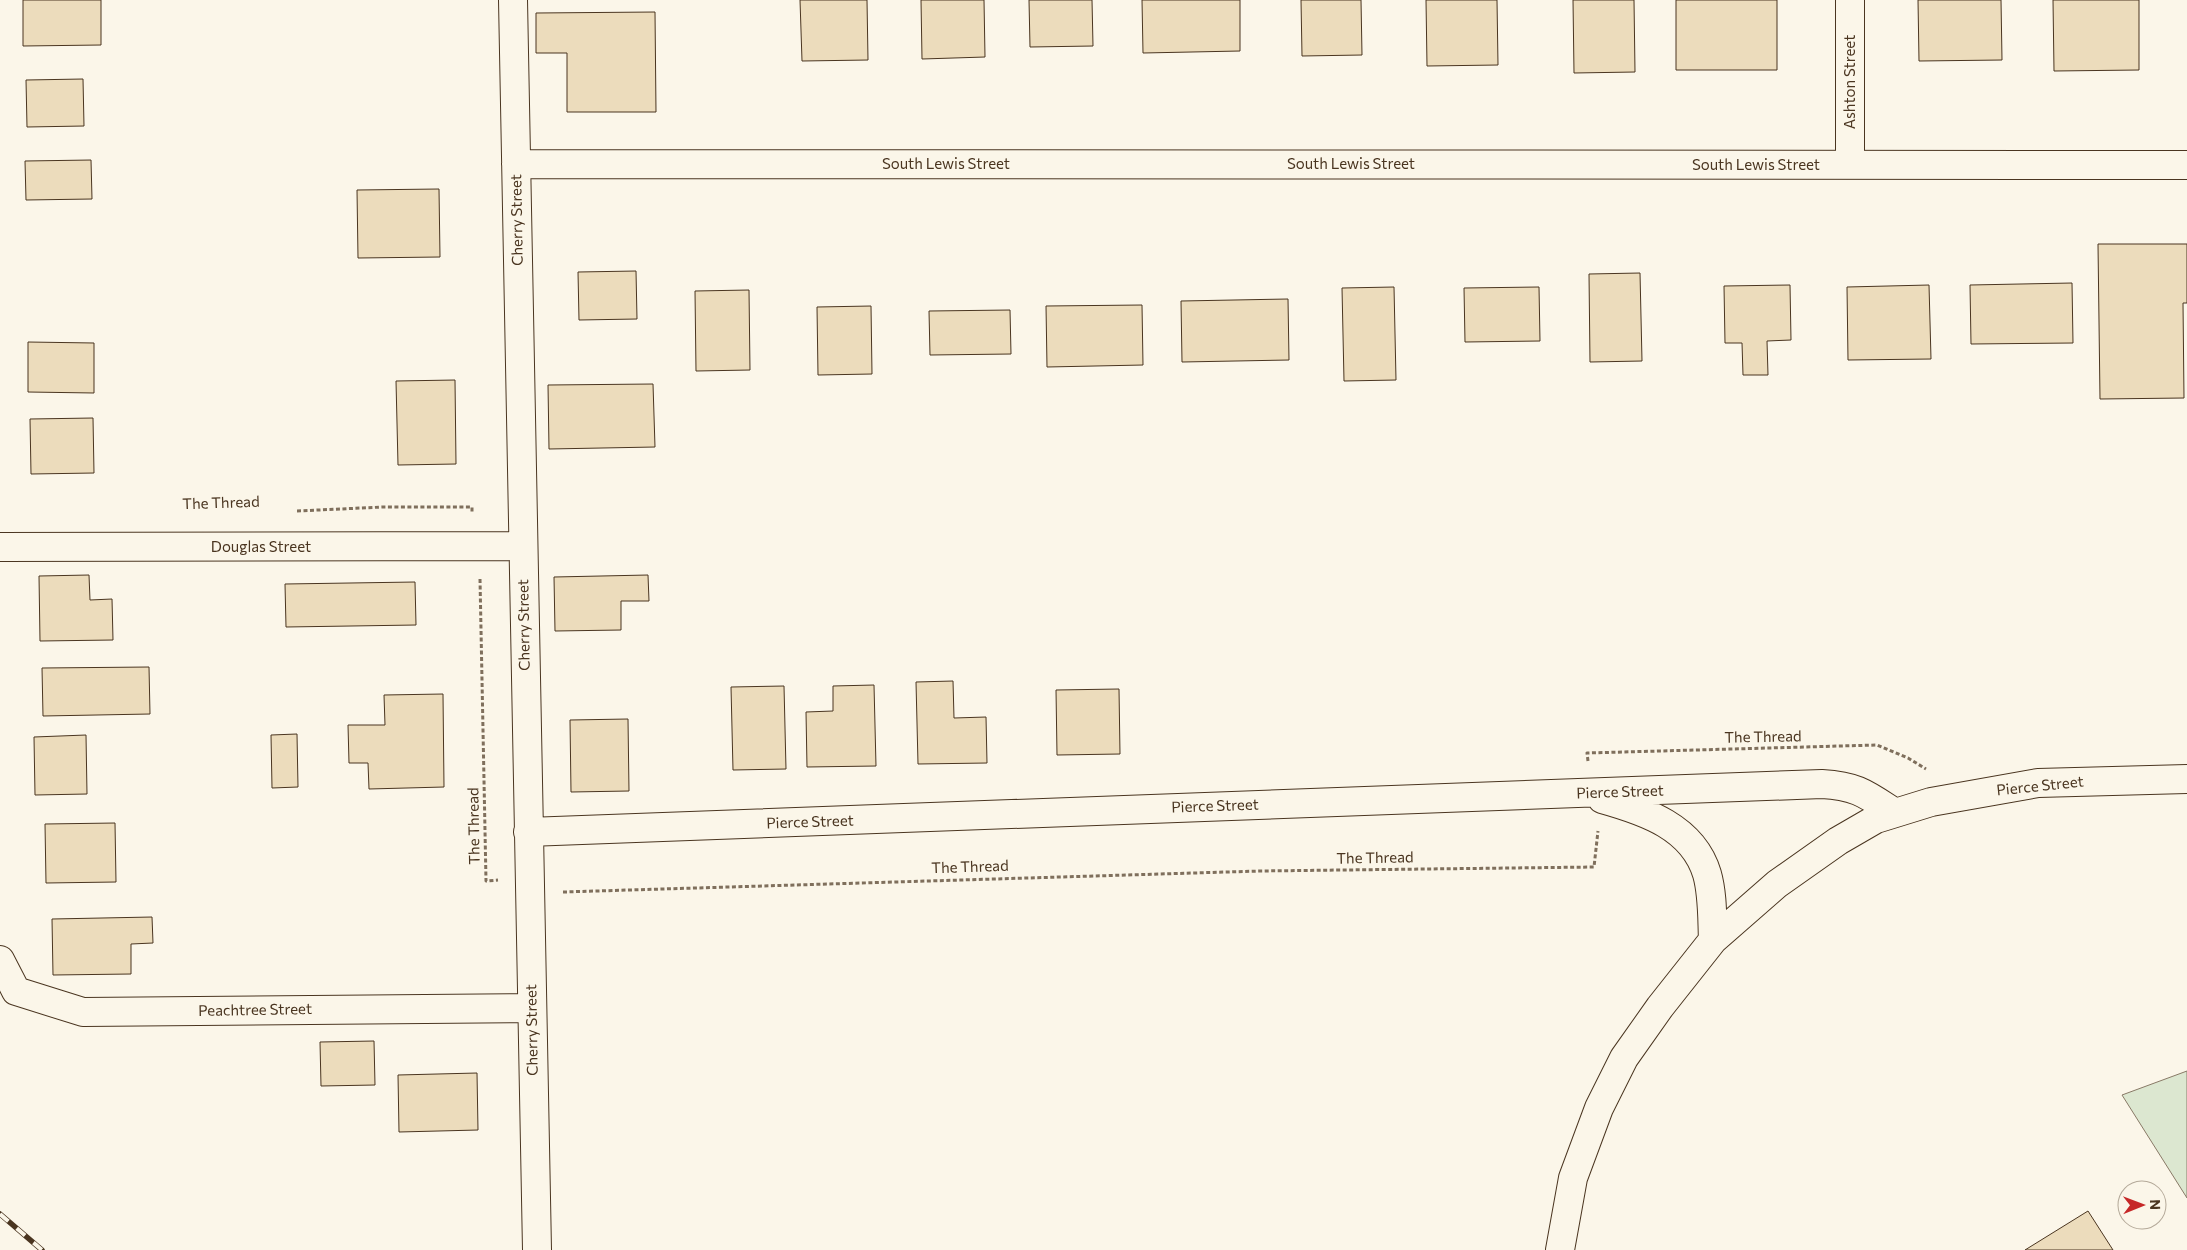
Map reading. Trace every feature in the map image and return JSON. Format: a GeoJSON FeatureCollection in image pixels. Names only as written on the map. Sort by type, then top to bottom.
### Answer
{"type":"FeatureCollection","features":[{"type":"Feature","properties":{"kind":"street","name":"Cherry Street"},"geometry":{"type":"LineString","coordinates":[[513,0],[537,1250]]}},
{"type":"Feature","properties":{"kind":"street","name":"Ashton Street"},"geometry":{"type":"LineString","coordinates":[[1850,0],[1850,165]]}},
{"type":"Feature","properties":{"kind":"street","name":"South Lewis Street"},"geometry":{"type":"LineString","coordinates":[[516,164],[2187,165]]}},
{"type":"Feature","properties":{"kind":"street","name":"Douglas Street"},"geometry":{"type":"LineString","coordinates":[[0,548],[523,546]]}},
{"type":"Feature","properties":{"kind":"street","name":"Pierce Street"},"geometry":{"type":"LineString","coordinates":[[1560,1250],[1572,1178],[1599,1108],[1624,1058],[1660,1006],[1713,940],[1777,884],[1838,840],[1876,819],[1931,802],[2038,783],[2187,779]]}},
{"type":"Feature","properties":{"kind":"street","name":"Pierce Street"},"geometry":{"type":"LineString","coordinates":[[528,832],[1836,785],[1863,792],[1895,813]]}},
{"type":"Feature","properties":{"kind":"street"},"geometry":{"type":"LineString","coordinates":[[1590,794],[1654,816],[1688,841],[1707,874],[1713,940]]}},
{"type":"Feature","properties":{"kind":"street","name":"Peachtree Street"},"geometry":{"type":"LineString","coordinates":[[0,960],[16,991],[83,1012],[531,1008]]}},
{"type":"Feature","properties":{"kind":"path","name":"The Thread"},"geometry":{"type":"LineString","coordinates":[[288,512],[383,507],[472,507],[481,585],[486,881],[553,874],[556,892],[1270,871],[1594,866],[1599,828],[1590,794],[1587,753],[1877,745],[1908,758],[1932,773]]}},
{"type":"Feature","properties":{"kind":"green space"},"geometry":{"type":"Polygon","coordinates":[[[2187,1071],[2187,1198],[2122,1095],[2187,1071]]]}},
{"type":"Feature","properties":{"kind":"building"},"geometry":{"type":"Polygon","coordinates":[[[23,0],[101,0],[101,45],[23,46],[23,0]]]}},
{"type":"Feature","properties":{"kind":"building"},"geometry":{"type":"Polygon","coordinates":[[[800,0],[867,0],[868,60],[802,61],[800,0]]]}},
{"type":"Feature","properties":{"kind":"building"},"geometry":{"type":"Polygon","coordinates":[[[921,0],[984,0],[985,57],[922,59],[921,0]]]}},
{"type":"Feature","properties":{"kind":"building"},"geometry":{"type":"Polygon","coordinates":[[[1029,0],[1092,0],[1093,46],[1030,47],[1029,0]]]}},
{"type":"Feature","properties":{"kind":"building"},"geometry":{"type":"Polygon","coordinates":[[[1142,0],[1240,0],[1240,51],[1143,53],[1142,0]]]}},
{"type":"Feature","properties":{"kind":"building"},"geometry":{"type":"Polygon","coordinates":[[[1301,0],[1361,0],[1362,55],[1302,56],[1301,0]]]}},
{"type":"Feature","properties":{"kind":"building"},"geometry":{"type":"Polygon","coordinates":[[[1426,0],[1497,0],[1498,65],[1427,66],[1426,0]]]}},
{"type":"Feature","properties":{"kind":"building"},"geometry":{"type":"Polygon","coordinates":[[[1573,0],[1634,0],[1635,72],[1574,73],[1573,0]]]}},
{"type":"Feature","properties":{"kind":"building"},"geometry":{"type":"Polygon","coordinates":[[[1676,0],[1777,0],[1777,70],[1676,70],[1676,0]]]}},
{"type":"Feature","properties":{"kind":"building"},"geometry":{"type":"Polygon","coordinates":[[[1918,0],[2001,0],[2002,60],[1919,61],[1918,0]]]}},
{"type":"Feature","properties":{"kind":"building"},"geometry":{"type":"Polygon","coordinates":[[[2053,0],[2139,0],[2139,70],[2054,71],[2053,0]]]}},
{"type":"Feature","properties":{"kind":"building"},"geometry":{"type":"Polygon","coordinates":[[[655,12],[656,112],[567,112],[567,53],[536,53],[536,13],[655,12]]]}},
{"type":"Feature","properties":{"kind":"building"},"geometry":{"type":"Polygon","coordinates":[[[83,79],[84,126],[27,127],[26,80],[83,79]]]}},
{"type":"Feature","properties":{"kind":"building"},"geometry":{"type":"Polygon","coordinates":[[[91,160],[92,199],[26,200],[25,161],[91,160]]]}},
{"type":"Feature","properties":{"kind":"building"},"geometry":{"type":"Polygon","coordinates":[[[439,189],[440,257],[358,258],[357,190],[439,189]]]}},
{"type":"Feature","properties":{"kind":"building"},"geometry":{"type":"Polygon","coordinates":[[[2098,244],[2187,244],[2187,303],[2183,303],[2184,398],[2100,399],[2098,244]]]}},
{"type":"Feature","properties":{"kind":"building"},"geometry":{"type":"Polygon","coordinates":[[[636,271],[637,319],[579,320],[578,272],[636,271]]]}},
{"type":"Feature","properties":{"kind":"building"},"geometry":{"type":"Polygon","coordinates":[[[1640,273],[1642,361],[1590,362],[1589,274],[1640,273]]]}},
{"type":"Feature","properties":{"kind":"building"},"geometry":{"type":"Polygon","coordinates":[[[2072,283],[2073,343],[1971,344],[1970,285],[2072,283]]]}},
{"type":"Feature","properties":{"kind":"building"},"geometry":{"type":"Polygon","coordinates":[[[1790,285],[1791,340],[1767,341],[1768,375],[1743,375],[1742,343],[1725,343],[1724,286],[1790,285]]]}},
{"type":"Feature","properties":{"kind":"building"},"geometry":{"type":"Polygon","coordinates":[[[1929,285],[1931,359],[1848,360],[1847,287],[1929,285]]]}},
{"type":"Feature","properties":{"kind":"building"},"geometry":{"type":"Polygon","coordinates":[[[1394,287],[1396,380],[1344,381],[1342,288],[1394,287]]]}},
{"type":"Feature","properties":{"kind":"building"},"geometry":{"type":"Polygon","coordinates":[[[1539,287],[1540,341],[1465,342],[1464,288],[1539,287]]]}},
{"type":"Feature","properties":{"kind":"building"},"geometry":{"type":"Polygon","coordinates":[[[749,290],[750,370],[696,371],[695,291],[749,290]]]}},
{"type":"Feature","properties":{"kind":"building"},"geometry":{"type":"Polygon","coordinates":[[[1288,299],[1289,360],[1182,362],[1181,301],[1288,299]]]}},
{"type":"Feature","properties":{"kind":"building"},"geometry":{"type":"Polygon","coordinates":[[[1142,305],[1143,365],[1047,367],[1046,306],[1142,305]]]}},
{"type":"Feature","properties":{"kind":"building"},"geometry":{"type":"Polygon","coordinates":[[[871,306],[872,374],[818,375],[817,307],[871,306]]]}},
{"type":"Feature","properties":{"kind":"building"},"geometry":{"type":"Polygon","coordinates":[[[1010,310],[1011,354],[930,355],[929,311],[1010,310]]]}},
{"type":"Feature","properties":{"kind":"building"},"geometry":{"type":"Polygon","coordinates":[[[28,342],[94,343],[94,393],[28,392],[28,342]]]}},
{"type":"Feature","properties":{"kind":"building"},"geometry":{"type":"Polygon","coordinates":[[[455,380],[456,464],[398,465],[396,381],[455,380]]]}},
{"type":"Feature","properties":{"kind":"building"},"geometry":{"type":"Polygon","coordinates":[[[653,384],[655,447],[549,449],[548,385],[653,384]]]}},
{"type":"Feature","properties":{"kind":"building"},"geometry":{"type":"Polygon","coordinates":[[[93,418],[94,473],[31,474],[30,419],[93,418]]]}},
{"type":"Feature","properties":{"kind":"building"},"geometry":{"type":"Polygon","coordinates":[[[89,575],[90,600],[112,599],[113,640],[40,641],[39,576],[89,575]]]}},
{"type":"Feature","properties":{"kind":"building"},"geometry":{"type":"Polygon","coordinates":[[[648,575],[649,601],[621,601],[621,630],[555,631],[554,577],[648,575]]]}},
{"type":"Feature","properties":{"kind":"building"},"geometry":{"type":"Polygon","coordinates":[[[415,582],[416,625],[286,627],[285,584],[415,582]]]}},
{"type":"Feature","properties":{"kind":"building"},"geometry":{"type":"Polygon","coordinates":[[[149,667],[150,714],[43,716],[42,668],[149,667]]]}},
{"type":"Feature","properties":{"kind":"building"},"geometry":{"type":"Polygon","coordinates":[[[953,681],[954,718],[986,717],[987,763],[918,764],[916,682],[953,681]]]}},
{"type":"Feature","properties":{"kind":"building"},"geometry":{"type":"Polygon","coordinates":[[[874,685],[876,766],[807,767],[806,712],[833,711],[833,686],[874,685]]]}},
{"type":"Feature","properties":{"kind":"building"},"geometry":{"type":"Polygon","coordinates":[[[784,686],[786,769],[733,770],[731,687],[784,686]]]}},
{"type":"Feature","properties":{"kind":"building"},"geometry":{"type":"Polygon","coordinates":[[[1119,689],[1120,754],[1057,755],[1056,690],[1119,689]]]}},
{"type":"Feature","properties":{"kind":"building"},"geometry":{"type":"Polygon","coordinates":[[[443,694],[444,787],[369,789],[368,763],[349,763],[348,725],[385,725],[384,695],[443,694]]]}},
{"type":"Feature","properties":{"kind":"building"},"geometry":{"type":"Polygon","coordinates":[[[628,719],[629,791],[571,792],[570,720],[628,719]]]}},
{"type":"Feature","properties":{"kind":"building"},"geometry":{"type":"Polygon","coordinates":[[[297,734],[298,787],[272,788],[271,735],[297,734]]]}},
{"type":"Feature","properties":{"kind":"building"},"geometry":{"type":"Polygon","coordinates":[[[86,735],[87,794],[35,795],[34,737],[86,735]]]}},
{"type":"Feature","properties":{"kind":"building"},"geometry":{"type":"Polygon","coordinates":[[[115,823],[116,882],[46,883],[45,824],[115,823]]]}},
{"type":"Feature","properties":{"kind":"building"},"geometry":{"type":"Polygon","coordinates":[[[152,917],[153,943],[131,944],[131,974],[53,975],[52,919],[152,917]]]}},
{"type":"Feature","properties":{"kind":"building"},"geometry":{"type":"Polygon","coordinates":[[[374,1041],[375,1085],[321,1086],[320,1042],[374,1041]]]}},
{"type":"Feature","properties":{"kind":"building"},"geometry":{"type":"Polygon","coordinates":[[[477,1073],[478,1130],[399,1132],[398,1075],[477,1073]]]}},
{"type":"Feature","properties":{"kind":"building"},"geometry":{"type":"Polygon","coordinates":[[[2088,1211],[2113,1250],[2025,1250],[2088,1211]]]}},
{"type":"Feature","properties":{"kind":"railway"},"geometry":{"type":"LineString","coordinates":[[0,1214],[42,1250]]}}]}
